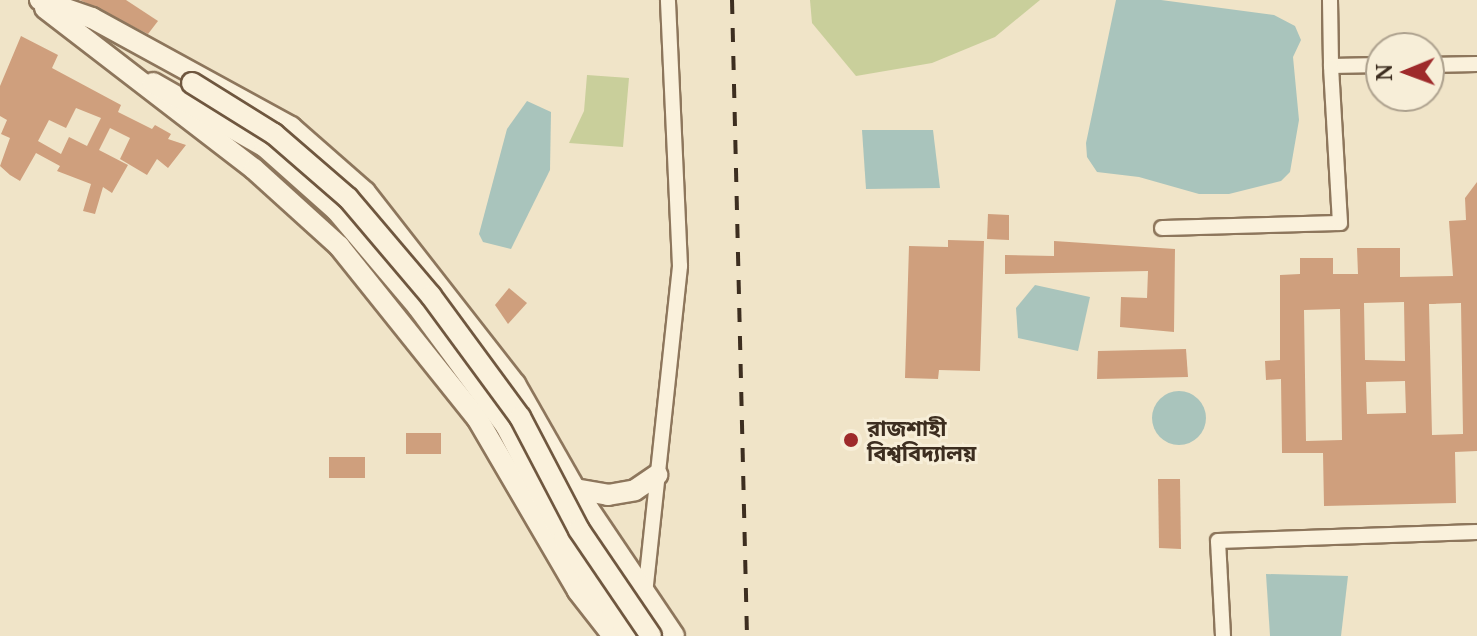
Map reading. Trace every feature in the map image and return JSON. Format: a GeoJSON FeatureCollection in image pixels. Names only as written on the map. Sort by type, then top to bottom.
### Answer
{"type":"FeatureCollection","features":[{"type":"Feature","properties":{"kind":"main road"},"geometry":{"type":"LineString","coordinates":[[37,0],[92,18],[291,127],[365,192],[515,384],[575,489],[674,636]]}},
{"type":"Feature","properties":{"kind":"main road"},"geometry":{"type":"LineString","coordinates":[[37,0],[254,169],[339,246],[477,418],[578,591],[613,636]]}},
{"type":"Feature","properties":{"kind":"main road"},"geometry":{"type":"LineString","coordinates":[[149,51],[187,90],[265,147],[336,210],[418,307],[506,426],[564,538],[631,636]]}},
{"type":"Feature","properties":{"kind":"main road"},"geometry":{"type":"LineString","coordinates":[[131,73],[187,90],[274,134],[348,198],[431,296],[520,417],[579,530],[651,636]]}},
{"type":"Feature","properties":{"kind":"main road"},"geometry":{"type":"LineString","coordinates":[[575,489],[608,495],[635,490],[657,475]]}},
{"type":"Feature","properties":{"kind":"street"},"geometry":{"type":"LineString","coordinates":[[639,636],[680,266],[668,0]]}},
{"type":"Feature","properties":{"kind":"street"},"geometry":{"type":"LineString","coordinates":[[1162,228],[1340,223],[1330,0]]}},
{"type":"Feature","properties":{"kind":"street"},"geometry":{"type":"LineString","coordinates":[[1445,65],[1477,64]]}},
{"type":"Feature","properties":{"kind":"street"},"geometry":{"type":"LineString","coordinates":[[1331,66],[1365,65]]}},
{"type":"Feature","properties":{"kind":"street"},"geometry":{"type":"LineString","coordinates":[[1223,636],[1218,541],[1477,532]]}},
{"type":"Feature","properties":{"kind":"green space"},"geometry":{"type":"Polygon","coordinates":[[[810,0],[1040,0],[995,37],[932,63],[856,76],[812,23],[810,0]]]}},
{"type":"Feature","properties":{"kind":"green space"},"geometry":{"type":"Polygon","coordinates":[[[587,75],[629,78],[623,147],[569,143],[584,111],[587,75]]]}},
{"type":"Feature","properties":{"kind":"water"},"geometry":{"type":"Polygon","coordinates":[[[1116,0],[1161,0],[1274,15],[1295,26],[1301,40],[1293,57],[1299,120],[1290,172],[1281,181],[1229,194],[1199,194],[1139,177],[1097,172],[1087,157],[1086,143],[1116,0]]]}},
{"type":"Feature","properties":{"kind":"water"},"geometry":{"type":"Polygon","coordinates":[[[527,101],[551,112],[550,170],[511,249],[483,242],[479,234],[507,129],[527,101]]]}},
{"type":"Feature","properties":{"kind":"water"},"geometry":{"type":"Polygon","coordinates":[[[862,130],[933,130],[940,188],[866,189],[862,130]]]}},
{"type":"Feature","properties":{"kind":"water"},"geometry":{"type":"Polygon","coordinates":[[[1035,285],[1090,297],[1078,351],[1018,338],[1016,308],[1035,285]]]}},
{"type":"Feature","properties":{"kind":"water"},"geometry":{"type":"Polygon","coordinates":[[[1179,391],[1190,393],[1198,399],[1204,407],[1204,429],[1198,437],[1190,443],[1179,445],[1168,443],[1160,437],[1154,429],[1152,418],[1154,407],[1160,399],[1168,393],[1179,391]]]}},
{"type":"Feature","properties":{"kind":"water"},"geometry":{"type":"Polygon","coordinates":[[[1266,574],[1348,576],[1341,636],[1270,636],[1266,574]]]}},
{"type":"Feature","properties":{"kind":"building"},"geometry":{"type":"Polygon","coordinates":[[[80,0],[126,0],[158,21],[148,34],[80,0]]]}},
{"type":"Feature","properties":{"kind":"building"},"geometry":{"type":"Polygon","coordinates":[[[21,36],[58,55],[52,68],[121,105],[118,112],[152,129],[155,125],[171,134],[168,139],[186,145],[168,168],[157,159],[147,175],[120,159],[130,138],[110,128],[99,150],[128,165],[112,193],[103,187],[95,214],[83,211],[91,184],[57,171],[60,166],[36,153],[20,181],[0,166],[10,138],[1,134],[7,120],[0,116],[0,86],[21,36]],[[76,108],[66,128],[49,120],[38,141],[61,154],[69,137],[87,146],[101,118],[76,108]]]}},
{"type":"Feature","properties":{"kind":"building"},"geometry":{"type":"Polygon","coordinates":[[[1477,182],[1477,451],[1455,452],[1456,503],[1324,506],[1323,453],[1282,453],[1281,379],[1266,380],[1265,361],[1280,360],[1280,275],[1300,274],[1300,258],[1333,258],[1333,274],[1358,274],[1357,248],[1400,248],[1400,277],[1453,276],[1449,221],[1466,220],[1465,198],[1477,182]],[[1404,302],[1364,303],[1365,360],[1405,361],[1404,302]],[[1461,303],[1429,304],[1432,435],[1463,434],[1461,303]],[[1340,309],[1304,310],[1306,441],[1342,440],[1340,309]],[[1405,381],[1366,382],[1367,414],[1406,413],[1405,381]]]}},
{"type":"Feature","properties":{"kind":"building"},"geometry":{"type":"Polygon","coordinates":[[[988,214],[1009,215],[1009,240],[987,239],[988,214]]]}},
{"type":"Feature","properties":{"kind":"building"},"geometry":{"type":"Polygon","coordinates":[[[948,240],[984,241],[980,371],[939,370],[938,379],[905,378],[909,246],[948,247],[948,240]]]}},
{"type":"Feature","properties":{"kind":"building"},"geometry":{"type":"Polygon","coordinates":[[[1054,241],[1175,249],[1174,332],[1120,327],[1121,297],[1147,298],[1148,271],[1005,274],[1005,255],[1054,256],[1054,241]]]}},
{"type":"Feature","properties":{"kind":"building"},"geometry":{"type":"Polygon","coordinates":[[[509,288],[527,303],[508,324],[495,305],[509,288]]]}},
{"type":"Feature","properties":{"kind":"building"},"geometry":{"type":"Polygon","coordinates":[[[1186,349],[1188,377],[1097,379],[1098,351],[1186,349]]]}},
{"type":"Feature","properties":{"kind":"building"},"geometry":{"type":"Polygon","coordinates":[[[406,433],[441,433],[441,454],[406,454],[406,433]]]}},
{"type":"Feature","properties":{"kind":"building"},"geometry":{"type":"Polygon","coordinates":[[[329,457],[365,457],[365,478],[329,478],[329,457]]]}},
{"type":"Feature","properties":{"kind":"building"},"geometry":{"type":"Polygon","coordinates":[[[1158,479],[1180,479],[1181,549],[1159,548],[1158,479]]]}},
{"type":"Feature","properties":{"kind":"railway"},"geometry":{"type":"LineString","coordinates":[[732,0],[747,636]]}},
{"type":"Feature","properties":{"kind":"place","name":"রাজশাহী বিশ্ববিদ্যালয়"},"geometry":{"type":"Point","coordinates":[851,440]}}]}
